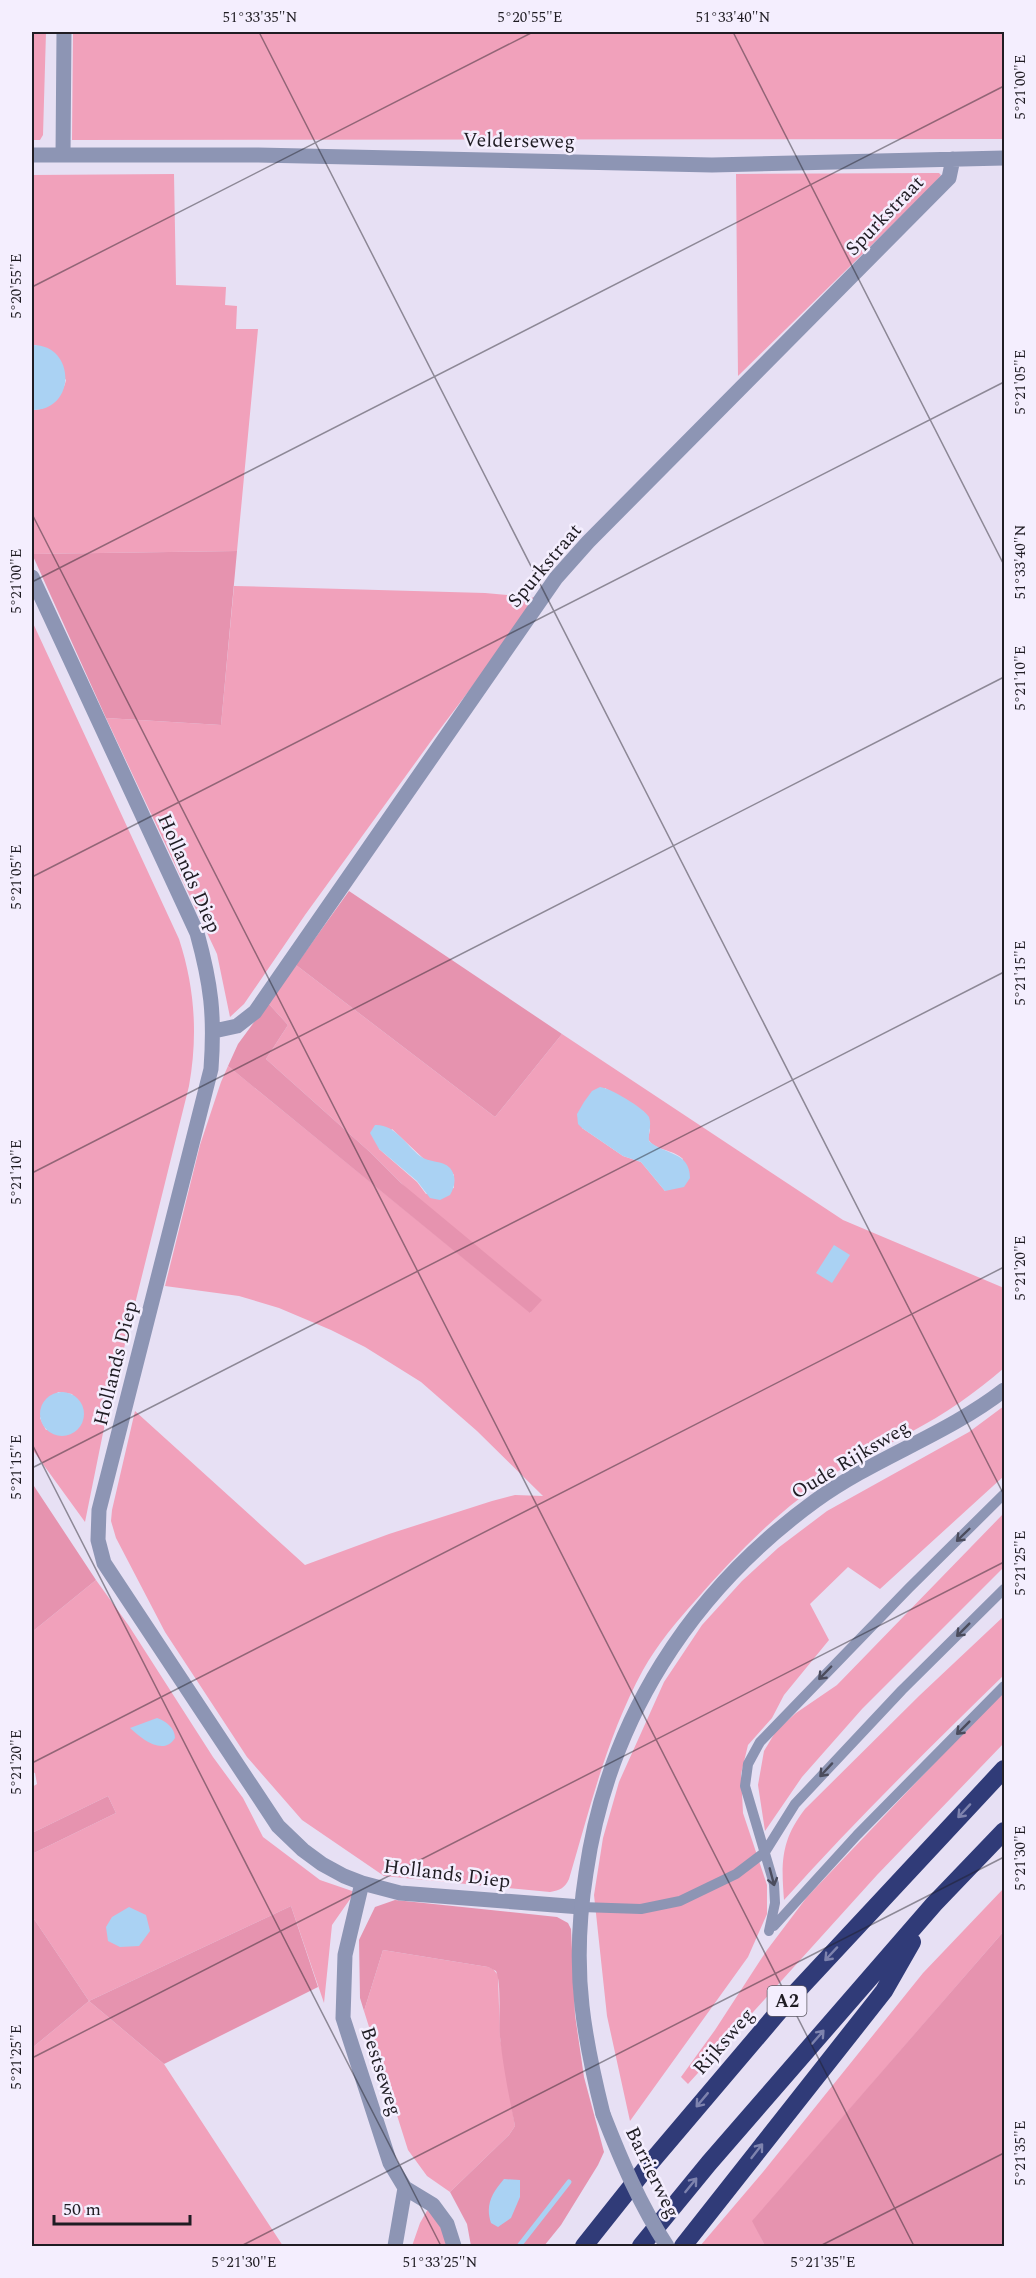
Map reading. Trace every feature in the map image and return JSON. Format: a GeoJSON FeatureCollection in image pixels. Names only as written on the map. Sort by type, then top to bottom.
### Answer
{"type":"FeatureCollection","features":[{"type":"Feature","properties":{"kind":"highway","name":"Rijksweg"},"geometry":{"type":"LineString","coordinates":[[584,2247],[646,2168],[786,2003],[1005,1769]]}},
{"type":"Feature","properties":{"kind":"highway","name":"A2"},"geometry":{"type":"LineString","coordinates":[[641,2247],[709,2163],[934,1904],[1005,1831]]}},
{"type":"Feature","properties":{"kind":"highway","name":"A2"},"geometry":{"type":"LineString","coordinates":[[683,2247],[884,1991],[934,1904]]}},
{"type":"Feature","properties":{"kind":"street"},"geometry":{"type":"LineString","coordinates":[[63,155],[64,32]]}},
{"type":"Feature","properties":{"kind":"street","name":"Velderseweg"},"geometry":{"type":"LineString","coordinates":[[32,155],[270,156],[712,165],[1005,158]]}},
{"type":"Feature","properties":{"kind":"street","name":"Spurkstraat"},"geometry":{"type":"LineString","coordinates":[[214,1031],[237,1026],[255,1012],[556,578],[588,542],[949,178],[953,159]]}},
{"type":"Feature","properties":{"kind":"street","name":"Hollands Diep"},"geometry":{"type":"LineString","coordinates":[[32,577],[197,933],[209,976],[214,1031],[211,1069],[99,1510],[98,1540],[104,1563],[278,1826],[303,1850],[322,1864],[362,1883],[400,1893],[581,1907]]}},
{"type":"Feature","properties":{"kind":"street","name":"Oude Rijksweg"},"geometry":{"type":"LineString","coordinates":[[603,2114],[591,2064],[582,2004],[579,1969],[581,1907],[589,1850],[606,1781],[640,1700],[664,1659],[708,1599],[741,1563],[776,1531],[817,1499],[875,1464],[954,1424],[1005,1390]]}},
{"type":"Feature","properties":{"kind":"street","name":"Bestseweg"},"geometry":{"type":"LineString","coordinates":[[362,1883],[345,1955],[343,2018],[390,2163],[405,2188],[433,2205],[447,2224],[454,2247]]}},
{"type":"Feature","properties":{"kind":"street","name":"Barrierweg"},"geometry":{"type":"LineString","coordinates":[[603,2114],[643,2206],[668,2247]]}},
{"type":"Feature","properties":{"kind":"street"},"geometry":{"type":"LineString","coordinates":[[395,2247],[405,2188]]}},
{"type":"Feature","properties":{"kind":"lane"},"geometry":{"type":"LineString","coordinates":[[1005,1494],[909,1588],[760,1742],[748,1764],[745,1786],[774,1884],[775,1903],[769,1931],[857,1835],[1005,1686]]}},
{"type":"Feature","properties":{"kind":"lane"},"geometry":{"type":"LineString","coordinates":[[581,1907],[640,1909],[680,1901],[736,1874],[765,1852],[802,1796],[902,1690],[1005,1589]]}},
{"type":"Feature","properties":{"kind":"shaded area"},"geometry":{"type":"Polygon","coordinates":[[[32,32],[46,32],[43,135],[40,140],[32,140],[32,32]]]}},
{"type":"Feature","properties":{"kind":"shaded area"},"geometry":{"type":"Polygon","coordinates":[[[73,32],[1004,32],[1004,139],[72,140],[73,32]]]}},
{"type":"Feature","properties":{"kind":"shaded area"},"geometry":{"type":"Polygon","coordinates":[[[939,173],[941,175],[932,186],[738,376],[736,174],[939,173]]]}},
{"type":"Feature","properties":{"kind":"shaded area"},"geometry":{"type":"Polygon","coordinates":[[[174,174],[176,285],[226,287],[225,305],[237,306],[236,329],[258,329],[237,551],[32,554],[32,410],[44,408],[54,401],[62,391],[66,380],[36,345],[32,345],[32,175],[174,174]]]}},
{"type":"Feature","properties":{"kind":"shaded area"},"geometry":{"type":"Polygon","coordinates":[[[237,551],[221,725],[106,718],[32,554],[237,551]]]}},
{"type":"Feature","properties":{"kind":"shaded area"},"geometry":{"type":"Polygon","coordinates":[[[234,586],[485,593],[539,598],[434,737],[305,915],[244,1004],[230,1017],[217,954],[106,718],[221,725],[234,586]]]}},
{"type":"Feature","properties":{"kind":"shaded area"},"geometry":{"type":"Polygon","coordinates":[[[32,621],[179,939],[192,994],[194,1030],[189,1086],[103,1433],[85,1522],[32,1449],[32,621]],[[58,1392],[40,1418],[46,1430],[81,1424],[83,1411],[72,1394],[58,1392]]]}},
{"type":"Feature","properties":{"kind":"shaded area"},"geometry":{"type":"Polygon","coordinates":[[[349,891],[562,1034],[495,1117],[296,965],[349,891]]]}},
{"type":"Feature","properties":{"kind":"shaded area"},"geometry":{"type":"Polygon","coordinates":[[[296,965],[495,1117],[562,1034],[843,1220],[1004,1288],[1004,1368],[948,1410],[842,1469],[794,1503],[726,1567],[661,1643],[643,1670],[619,1721],[600,1773],[569,1879],[564,1887],[557,1890],[550,1892],[384,1876],[302,1820],[247,1757],[165,1632],[116,1538],[111,1521],[112,1510],[135,1411],[305,1565],[389,1534],[492,1501],[515,1495],[543,1496],[477,1431],[421,1382],[365,1347],[279,1308],[239,1296],[165,1286],[200,1145],[228,1066],[531,1313],[371,1153],[266,1059],[288,1025],[268,1003],[296,965]],[[605,1088],[582,1128],[623,1156],[641,1162],[665,1191],[683,1159],[651,1143],[648,1139],[650,1130],[644,1112],[605,1088]],[[392,1129],[379,1149],[417,1182],[426,1194],[454,1188],[454,1175],[447,1166],[425,1160],[392,1129]]]}},
{"type":"Feature","properties":{"kind":"shaded area"},"geometry":{"type":"Polygon","coordinates":[[[268,1003],[288,1025],[266,1059],[371,1153],[401,1183],[542,1300],[530,1313],[228,1066],[238,1044],[268,1003]]]}},
{"type":"Feature","properties":{"kind":"shaded area"},"geometry":{"type":"Polygon","coordinates":[[[1004,1406],[1004,1476],[880,1589],[848,1567],[810,1604],[829,1640],[784,1695],[772,1718],[748,1745],[741,1774],[743,1813],[767,1885],[767,1914],[748,1957],[630,2121],[607,2016],[594,1895],[603,1838],[619,1782],[664,1682],[702,1625],[742,1581],[778,1548],[827,1511],[969,1432],[1004,1406]]]}},
{"type":"Feature","properties":{"kind":"shaded area"},"geometry":{"type":"Polygon","coordinates":[[[32,1483],[96,1580],[32,1632],[32,1483]]]}},
{"type":"Feature","properties":{"kind":"shaded area"},"geometry":{"type":"Polygon","coordinates":[[[1004,1513],[1004,1567],[862,1709],[802,1777],[765,1831],[758,1785],[764,1751],[776,1731],[796,1713],[837,1685],[1004,1513]]]}},
{"type":"Feature","properties":{"kind":"shaded area"},"geometry":{"type":"Polygon","coordinates":[[[96,1580],[129,1626],[213,1757],[243,1798],[263,1837],[320,1880],[355,1892],[332,1925],[324,2003],[291,1906],[89,2001],[32,1916],[32,1854],[116,1813],[108,1796],[32,1833],[32,1787],[37,1784],[35,1773],[32,1772],[32,1632],[96,1580]]]}},
{"type":"Feature","properties":{"kind":"shaded area"},"geometry":{"type":"Polygon","coordinates":[[[1004,1616],[1004,1675],[865,1814],[784,1900],[784,1852],[791,1831],[805,1809],[1004,1616]]]}},
{"type":"Feature","properties":{"kind":"shaded area"},"geometry":{"type":"Polygon","coordinates":[[[1004,1690],[1004,1743],[877,1875],[688,2084],[681,2077],[767,1950],[807,1897],[1004,1690]]]}},
{"type":"Feature","properties":{"kind":"shaded area"},"geometry":{"type":"Polygon","coordinates":[[[108,1796],[116,1813],[32,1854],[32,1833],[108,1796]]]}},
{"type":"Feature","properties":{"kind":"shaded area"},"geometry":{"type":"Polygon","coordinates":[[[1004,1888],[1004,1931],[753,2221],[765,2246],[700,2246],[763,2172],[923,1973],[1004,1888]]]}},
{"type":"Feature","properties":{"kind":"shaded area"},"geometry":{"type":"Polygon","coordinates":[[[395,1900],[557,1917],[568,1923],[571,1929],[575,2015],[584,2077],[604,2152],[561,2225],[544,2246],[471,2246],[467,2224],[450,2192],[509,2135],[515,2126],[501,2048],[499,1985],[496,1971],[488,1967],[383,1950],[364,2011],[360,1998],[359,1940],[375,1907],[395,1900]]]}},
{"type":"Feature","properties":{"kind":"shaded area"},"geometry":{"type":"Polygon","coordinates":[[[291,1906],[318,1987],[164,2064],[89,2001],[291,1906]]]}},
{"type":"Feature","properties":{"kind":"shaded area"},"geometry":{"type":"Polygon","coordinates":[[[32,1916],[89,2001],[32,2048],[32,1916]]]}},
{"type":"Feature","properties":{"kind":"shaded area"},"geometry":{"type":"Polygon","coordinates":[[[1004,1931],[1004,2246],[765,2246],[752,2221],[1004,1931]]]}},
{"type":"Feature","properties":{"kind":"shaded area"},"geometry":{"type":"Polygon","coordinates":[[[383,1950],[488,1967],[498,1975],[500,2037],[515,2126],[509,2135],[450,2192],[427,2176],[408,2150],[364,2011],[383,1950]]]}},
{"type":"Feature","properties":{"kind":"shaded area"},"geometry":{"type":"Polygon","coordinates":[[[89,2001],[164,2064],[283,2246],[32,2246],[32,2048],[89,2001]]]}},
{"type":"Feature","properties":{"kind":"shaded area"},"geometry":{"type":"Polygon","coordinates":[[[428,2209],[441,2225],[449,2246],[412,2246],[428,2209]]]}},
{"type":"Feature","properties":{"kind":"water"},"geometry":{"type":"Polygon","coordinates":[[[32,345],[46,348],[57,355],[63,365],[65,378],[63,390],[57,400],[47,407],[32,410],[32,345]]]}},
{"type":"Feature","properties":{"kind":"water"},"geometry":{"type":"Polygon","coordinates":[[[600,1087],[626,1099],[646,1113],[650,1120],[649,1141],[686,1163],[690,1178],[684,1187],[665,1191],[641,1162],[623,1156],[578,1124],[577,1114],[584,1102],[592,1091],[600,1087]]]}},
{"type":"Feature","properties":{"kind":"water"},"geometry":{"type":"Polygon","coordinates":[[[375,1125],[394,1131],[420,1156],[447,1165],[454,1175],[450,1195],[440,1200],[430,1198],[417,1181],[379,1149],[370,1133],[375,1125]]]}},
{"type":"Feature","properties":{"kind":"water"},"geometry":{"type":"Polygon","coordinates":[[[834,1245],[850,1255],[832,1283],[816,1273],[834,1245]]]}},
{"type":"Feature","properties":{"kind":"water"},"geometry":{"type":"Polygon","coordinates":[[[62,1392],[78,1398],[84,1414],[78,1430],[62,1436],[46,1430],[40,1414],[46,1398],[62,1392]]]}},
{"type":"Feature","properties":{"kind":"water"},"geometry":{"type":"Polygon","coordinates":[[[157,1718],[169,1725],[175,1734],[175,1738],[164,1746],[152,1744],[130,1728],[157,1718]]]}},
{"type":"Feature","properties":{"kind":"water"},"geometry":{"type":"Polygon","coordinates":[[[129,1907],[146,1915],[150,1931],[139,1946],[120,1947],[108,1941],[106,1927],[112,1917],[129,1907]]]}},
{"type":"Feature","properties":{"kind":"water"},"geometry":{"type":"Polygon","coordinates":[[[504,2179],[520,2180],[520,2197],[511,2218],[498,2227],[491,2223],[489,2205],[493,2194],[504,2179]]]}},
{"type":"Feature","properties":{"kind":"waterway"},"geometry":{"type":"LineString","coordinates":[[519,2246],[569,2182]]}}]}
